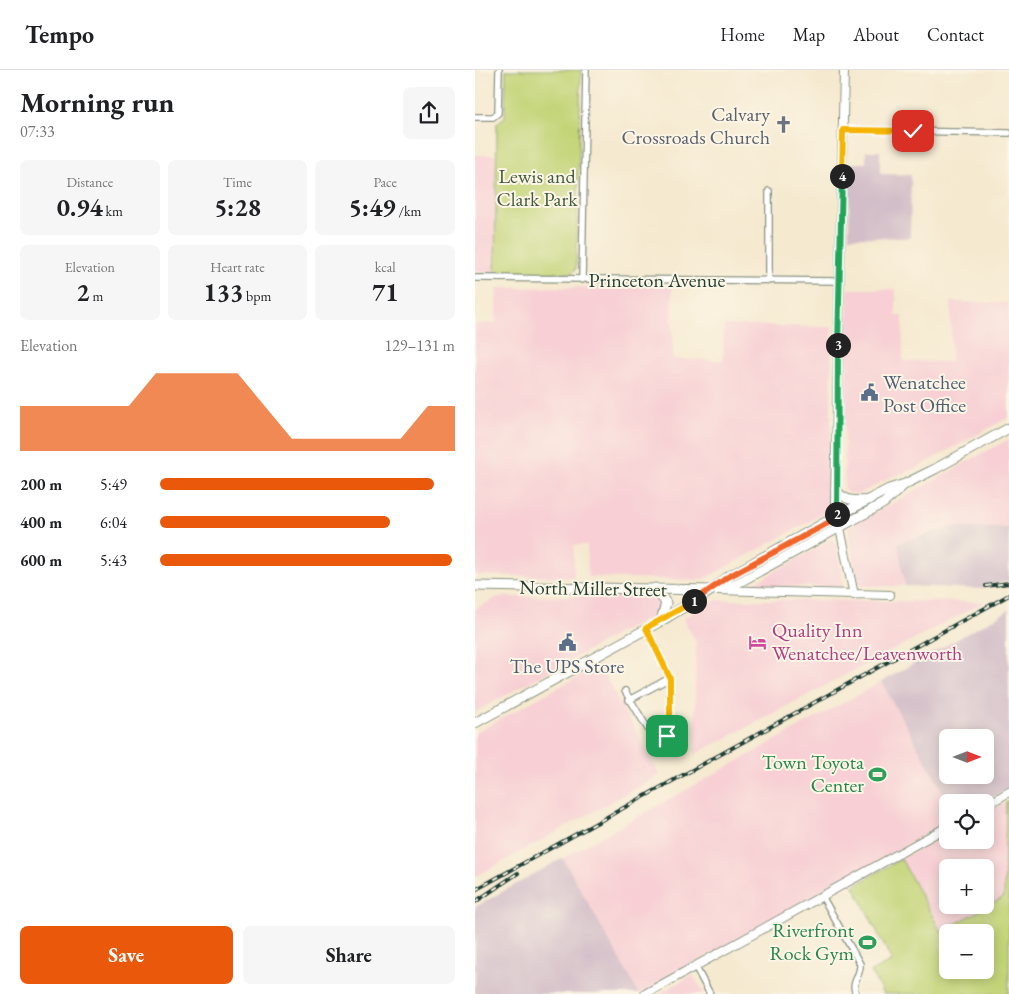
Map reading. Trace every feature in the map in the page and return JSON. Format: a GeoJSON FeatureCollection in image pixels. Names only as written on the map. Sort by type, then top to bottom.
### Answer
{"type":"FeatureCollection","features":[{"type":"Feature","properties":{"kind":"main road"},"geometry":{"type":"LineString","coordinates":[[475,723],[661,621],[713,590],[735,584],[838,522],[869,500],[889,489],[905,484],[1009,428]]}},
{"type":"Feature","properties":{"kind":"main road"},"geometry":{"type":"LineString","coordinates":[[838,522],[884,503],[905,484]]}},
{"type":"Feature","properties":{"kind":"main road","name":"North Miller Street"},"geometry":{"type":"LineString","coordinates":[[475,586],[713,590]]}},
{"type":"Feature","properties":{"kind":"main road"},"geometry":{"type":"LineString","coordinates":[[475,594],[491,587]]}},
{"type":"Feature","properties":{"kind":"main road"},"geometry":{"type":"LineString","coordinates":[[655,588],[666,603],[661,621]]}},
{"type":"Feature","properties":{"kind":"street"},"geometry":{"type":"LineString","coordinates":[[475,117],[493,117],[498,113],[499,70]]}},
{"type":"Feature","properties":{"kind":"street"},"geometry":{"type":"LineString","coordinates":[[582,280],[585,70]]}},
{"type":"Feature","properties":{"kind":"street"},"geometry":{"type":"LineString","coordinates":[[844,70],[835,489],[838,522],[854,595]]}},
{"type":"Feature","properties":{"kind":"street"},"geometry":{"type":"LineString","coordinates":[[843,130],[1009,133]]}},
{"type":"Feature","properties":{"kind":"street"},"geometry":{"type":"LineString","coordinates":[[769,190],[769,281]]}},
{"type":"Feature","properties":{"kind":"street","name":"Princeton Avenue"},"geometry":{"type":"LineString","coordinates":[[475,278],[839,281]]}},
{"type":"Feature","properties":{"kind":"street"},"geometry":{"type":"LineString","coordinates":[[835,489],[848,500],[869,500]]}},
{"type":"Feature","properties":{"kind":"street","name":"North Miller Street"},"geometry":{"type":"LineString","coordinates":[[713,590],[890,595]]}},
{"type":"Feature","properties":{"kind":"street"},"geometry":{"type":"LineString","coordinates":[[625,691],[651,734],[659,737],[667,736],[670,731],[670,678],[646,628]]}},
{"type":"Feature","properties":{"kind":"street"},"geometry":{"type":"LineString","coordinates":[[629,700],[670,678]]}},
{"type":"Feature","properties":{"kind":"street"},"geometry":{"type":"LineString","coordinates":[[994,801],[1009,792]]}},
{"type":"Feature","properties":{"kind":"street"},"geometry":{"type":"LineString","coordinates":[[645,994],[939,830]]}},
{"type":"Feature","properties":{"kind":"street"},"geometry":{"type":"LineString","coordinates":[[822,896],[860,964],[860,969],[853,984],[856,994]]}},
{"type":"Feature","properties":{"kind":"street"},"geometry":{"type":"LineString","coordinates":[[695,966],[710,994]]}},
{"type":"Feature","properties":{"kind":"shaded area"},"geometry":{"type":"Polygon","coordinates":[[[866,151],[880,151],[880,174],[911,175],[910,238],[849,237],[850,163],[866,163],[866,151]]]}},
{"type":"Feature","properties":{"kind":"shaded area"},"geometry":{"type":"Polygon","coordinates":[[[475,155],[497,155],[495,274],[475,270],[475,155]]]}},
{"type":"Feature","properties":{"kind":"shaded area"},"geometry":{"type":"Polygon","coordinates":[[[672,286],[673,359],[723,360],[724,325],[832,327],[830,503],[827,512],[702,580],[588,577],[587,545],[574,545],[574,577],[475,575],[475,324],[496,323],[497,288],[672,286]]]}},
{"type":"Feature","properties":{"kind":"shaded area"},"geometry":{"type":"Polygon","coordinates":[[[848,289],[896,289],[896,316],[903,316],[903,361],[951,362],[951,302],[1009,303],[1009,417],[913,470],[891,477],[857,495],[846,492],[844,489],[848,289]]]}},
{"type":"Feature","properties":{"kind":"shaded area"},"geometry":{"type":"Polygon","coordinates":[[[1009,439],[1009,528],[952,527],[899,543],[905,586],[862,586],[858,582],[849,527],[1009,439]]]}},
{"type":"Feature","properties":{"kind":"shaded area"},"geometry":{"type":"Polygon","coordinates":[[[952,527],[1009,528],[1009,580],[981,589],[905,586],[898,543],[952,527]]]}},
{"type":"Feature","properties":{"kind":"shaded area"},"geometry":{"type":"Polygon","coordinates":[[[831,540],[836,542],[843,587],[749,586],[831,540]]]}},
{"type":"Feature","properties":{"kind":"shaded area"},"geometry":{"type":"Polygon","coordinates":[[[660,595],[664,603],[662,613],[623,631],[475,712],[475,609],[498,597],[660,595]]]}},
{"type":"Feature","properties":{"kind":"shaded area"},"geometry":{"type":"Polygon","coordinates":[[[717,600],[984,602],[694,755],[696,642],[683,618],[717,600]]]}},
{"type":"Feature","properties":{"kind":"shaded area"},"geometry":{"type":"Polygon","coordinates":[[[1009,610],[1009,788],[994,796],[994,794],[944,794],[881,682],[1009,610]]]}},
{"type":"Feature","properties":{"kind":"shaded area"},"geometry":{"type":"Polygon","coordinates":[[[599,665],[660,775],[475,877],[475,733],[599,665]]]}},
{"type":"Feature","properties":{"kind":"shaded area"},"geometry":{"type":"Polygon","coordinates":[[[881,682],[944,794],[939,794],[939,826],[639,994],[563,858],[881,682]]]}},
{"type":"Feature","properties":{"kind":"shaded area"},"geometry":{"type":"Polygon","coordinates":[[[1006,802],[1005,897],[994,903],[994,859],[939,859],[939,914],[974,914],[956,924],[939,924],[939,928],[901,859],[939,838],[939,849],[994,849],[994,809],[1006,802]]]}},
{"type":"Feature","properties":{"kind":"shaded area"},"geometry":{"type":"Polygon","coordinates":[[[563,858],[639,994],[475,994],[475,907],[563,858]]]}},
{"type":"Feature","properties":{"kind":"shaded area"},"geometry":{"type":"Polygon","coordinates":[[[693,975],[704,994],[659,994],[693,975]]]}},
{"type":"Feature","properties":{"kind":"green space","name":"Lewis and Clark Park"},"geometry":{"type":"Polygon","coordinates":[[[506,70],[581,70],[576,269],[572,273],[495,274],[497,123],[505,117],[506,70]]]}},
{"type":"Feature","properties":{"kind":"green space"},"geometry":{"type":"Polygon","coordinates":[[[1009,801],[1009,994],[883,994],[871,972],[892,961],[854,886],[901,859],[939,928],[939,979],[994,979],[994,924],[955,924],[973,914],[994,914],[994,903],[1004,897],[1006,802],[1009,801]]]}},
{"type":"Feature","properties":{"kind":"railway"},"geometry":{"type":"LineString","coordinates":[[986,586],[1009,583]]}},
{"type":"Feature","properties":{"kind":"railway"},"geometry":{"type":"LineString","coordinates":[[475,890],[1009,595]]}},
{"type":"Feature","properties":{"kind":"railway"},"geometry":{"type":"LineString","coordinates":[[475,902],[518,873]]}},
{"type":"Feature","properties":{"kind":"place","name":"Calvary Crossroads Church"},"geometry":{"type":"Point","coordinates":[784,125]}},
{"type":"Feature","properties":{"kind":"place","name":"Wenatchee Post Office"},"geometry":{"type":"Point","coordinates":[869,393]}},
{"type":"Feature","properties":{"kind":"place","name":"The UPS Store"},"geometry":{"type":"Point","coordinates":[567,642]}},
{"type":"Feature","properties":{"kind":"place","name":"Quality Inn Wenatchee/Leavenworth"},"geometry":{"type":"Point","coordinates":[758,642]}},
{"type":"Feature","properties":{"kind":"place","name":"Town Toyota Center"},"geometry":{"type":"Point","coordinates":[878,774]}},
{"type":"Feature","properties":{"kind":"place","name":"Riverfront Rock Gym"},"geometry":{"type":"Point","coordinates":[868,942]}},
{"type":"Feature","properties":{"kind":"route"},"geometry":{"type":"LineString","coordinates":[[667,736],[670,731],[670,678],[646,628],[713,590],[728,577],[826,522],[837,518],[835,489],[843,130],[913,131]]}}]}
